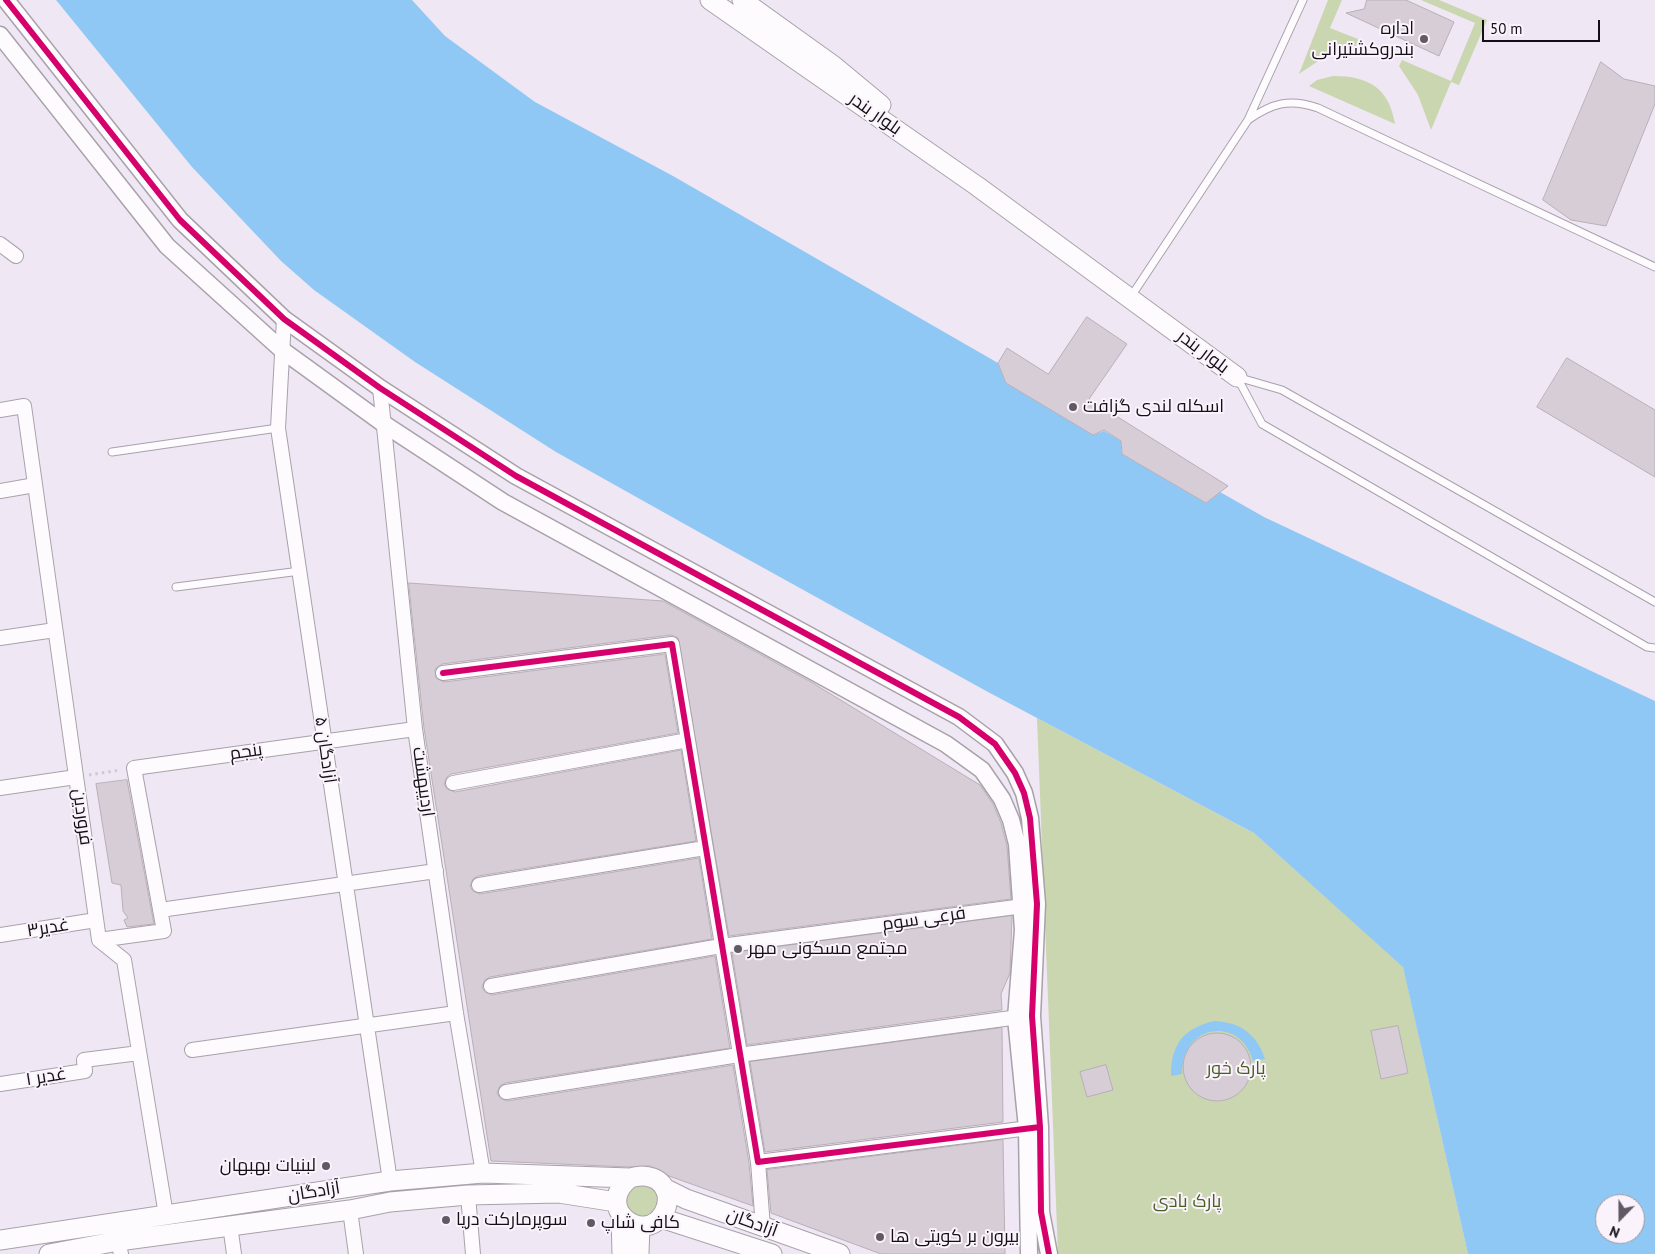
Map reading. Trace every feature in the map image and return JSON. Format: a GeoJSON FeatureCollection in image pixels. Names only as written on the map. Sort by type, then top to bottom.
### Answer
{"type":"FeatureCollection","features":[{"type":"Feature","properties":{"kind":"main road","name":"بلوار بندر"},"geometry":{"type":"LineString","coordinates":[[710,0],[992,196],[1237,378]]}},
{"type":"Feature","properties":{"kind":"main road","name":"بلوار بندر"},"geometry":{"type":"LineString","coordinates":[[742,0],[834,66],[888,111],[1076,243],[1136,289],[1237,378]]}},
{"type":"Feature","properties":{"kind":"main road","name":"آزادگان"},"geometry":{"type":"LineString","coordinates":[[0,1240],[390,1181],[483,1174],[630,1178]]}},
{"type":"Feature","properties":{"kind":"main road"},"geometry":{"type":"LineString","coordinates":[[619,1209],[633,1224],[640,1226],[651,1224],[661,1218],[667,1203],[664,1188],[653,1178],[646,1175],[630,1178],[622,1184],[618,1192],[619,1209],[622,1254]]}},
{"type":"Feature","properties":{"kind":"main road","name":"آزادگان"},"geometry":{"type":"LineString","coordinates":[[664,1188],[686,1199],[840,1254]]}},
{"type":"Feature","properties":{"kind":"main road","name":"آزادگان"},"geometry":{"type":"LineString","coordinates":[[50,1254],[120,1248],[230,1225],[350,1210],[390,1202],[468,1195],[559,1193],[619,1209]]}},
{"type":"Feature","properties":{"kind":"main road","name":"آزادگان"},"geometry":{"type":"LineString","coordinates":[[661,1218],[772,1254]]}},
{"type":"Feature","properties":{"kind":"main road"},"geometry":{"type":"LineString","coordinates":[[639,1254],[640,1226]]}},
{"type":"Feature","properties":{"kind":"street"},"geometry":{"type":"LineString","coordinates":[[6,0],[180,220],[284,319],[380,388],[516,476],[959,718],[995,744],[1015,773],[1030,818],[1037,904],[1024,1017]]}},
{"type":"Feature","properties":{"kind":"street"},"geometry":{"type":"LineString","coordinates":[[0,35],[167,246],[282,350],[384,424],[503,502],[946,744],[982,770],[1002,799],[1011,820],[1017,844],[1023,930],[1024,1017],[1041,1212],[1049,1254]]}},
{"type":"Feature","properties":{"kind":"street"},"geometry":{"type":"LineString","coordinates":[[0,244],[16,256]]}},
{"type":"Feature","properties":{"kind":"street","name":"آزادگان ۵"},"geometry":{"type":"LineString","coordinates":[[284,319],[278,428],[390,1181]]}},
{"type":"Feature","properties":{"kind":"street","name":"اردیبهشت"},"geometry":{"type":"LineString","coordinates":[[380,388],[415,728],[456,1014],[483,1174]]}},
{"type":"Feature","properties":{"kind":"street","name":"فروردین"},"geometry":{"type":"LineString","coordinates":[[0,410],[24,406],[98,940]]}},
{"type":"Feature","properties":{"kind":"street"},"geometry":{"type":"LineString","coordinates":[[0,491],[35,486]]}},
{"type":"Feature","properties":{"kind":"street"},"geometry":{"type":"LineString","coordinates":[[0,638],[56,630]]}},
{"type":"Feature","properties":{"kind":"street"},"geometry":{"type":"LineString","coordinates":[[443,673],[672,644],[758,1162],[763,1227]]}},
{"type":"Feature","properties":{"kind":"street","name":"پنجم"},"geometry":{"type":"LineString","coordinates":[[134,768],[415,728]]}},
{"type":"Feature","properties":{"kind":"street"},"geometry":{"type":"LineString","coordinates":[[453,783],[688,740]]}},
{"type":"Feature","properties":{"kind":"street"},"geometry":{"type":"LineString","coordinates":[[98,940],[164,931],[134,768]]}},
{"type":"Feature","properties":{"kind":"street"},"geometry":{"type":"LineString","coordinates":[[0,788],[76,777]]}},
{"type":"Feature","properties":{"kind":"street"},"geometry":{"type":"LineString","coordinates":[[479,885],[705,848]]}},
{"type":"Feature","properties":{"kind":"street"},"geometry":{"type":"LineString","coordinates":[[160,910],[436,871]]}},
{"type":"Feature","properties":{"kind":"street","name":"فرعی سوم"},"geometry":{"type":"LineString","coordinates":[[491,986],[721,946],[1037,904]]}},
{"type":"Feature","properties":{"kind":"street","name":"غدیر۳"},"geometry":{"type":"LineString","coordinates":[[0,935],[96,920]]}},
{"type":"Feature","properties":{"kind":"street"},"geometry":{"type":"LineString","coordinates":[[98,940],[124,960],[166,1214]]}},
{"type":"Feature","properties":{"kind":"street"},"geometry":{"type":"LineString","coordinates":[[192,1050],[456,1014]]}},
{"type":"Feature","properties":{"kind":"street"},"geometry":{"type":"LineString","coordinates":[[506,1092],[739,1055],[1024,1017]]}},
{"type":"Feature","properties":{"kind":"street","name":"غدیر ۱"},"geometry":{"type":"LineString","coordinates":[[0,1084],[85,1071],[84,1060],[139,1053]]}},
{"type":"Feature","properties":{"kind":"street"},"geometry":{"type":"LineString","coordinates":[[758,1162],[1033,1128]]}},
{"type":"Feature","properties":{"kind":"street"},"geometry":{"type":"LineString","coordinates":[[1029,1254],[1033,1128]]}},
{"type":"Feature","properties":{"kind":"street"},"geometry":{"type":"LineString","coordinates":[[468,1195],[473,1254]]}},
{"type":"Feature","properties":{"kind":"street"},"geometry":{"type":"LineString","coordinates":[[350,1210],[356,1254]]}},
{"type":"Feature","properties":{"kind":"street"},"geometry":{"type":"LineString","coordinates":[[230,1225],[234,1254]]}},
{"type":"Feature","properties":{"kind":"lane"},"geometry":{"type":"LineString","coordinates":[[1136,289],[1248,120],[1304,0]]}},
{"type":"Feature","properties":{"kind":"lane"},"geometry":{"type":"LineString","coordinates":[[1248,120],[1264,108],[1282,103],[1308,105],[1655,266]]}},
{"type":"Feature","properties":{"kind":"lane"},"geometry":{"type":"LineString","coordinates":[[1237,378],[1282,390],[1655,602]]}},
{"type":"Feature","properties":{"kind":"lane"},"geometry":{"type":"LineString","coordinates":[[1237,378],[1262,424],[1639,642],[1655,648]]}},
{"type":"Feature","properties":{"kind":"lane"},"geometry":{"type":"LineString","coordinates":[[112,452],[278,428]]}},
{"type":"Feature","properties":{"kind":"lane"},"geometry":{"type":"LineString","coordinates":[[176,586],[300,571]]}},
{"type":"Feature","properties":{"kind":"path"},"geometry":{"type":"LineString","coordinates":[[76,777],[134,768]]}},
{"type":"Feature","properties":{"kind":"green space"},"geometry":{"type":"Polygon","coordinates":[[[1328,0],[1342,0],[1330,28],[1358,39],[1356,46],[1327,55],[1299,74],[1328,0]]]}},
{"type":"Feature","properties":{"kind":"green space"},"geometry":{"type":"Polygon","coordinates":[[[1421,0],[1439,0],[1487,20],[1459,85],[1451,82],[1431,130],[1418,95],[1399,66],[1402,60],[1451,81],[1475,23],[1421,0]]]}},
{"type":"Feature","properties":{"kind":"green space"},"geometry":{"type":"Polygon","coordinates":[[[1333,76],[1357,78],[1375,86],[1388,101],[1395,124],[1309,86],[1317,80],[1333,76]]]}},
{"type":"Feature","properties":{"kind":"green space","name":"پارک خور"},"geometry":{"type":"Polygon","coordinates":[[[1037,718],[1254,833],[1403,966],[1468,1254],[1058,1254],[1037,718]]]}},
{"type":"Feature","properties":{"kind":"green space"},"geometry":{"type":"Polygon","coordinates":[[[627,1183],[658,1186],[658,1214],[634,1220],[621,1194],[627,1183]]]}},
{"type":"Feature","properties":{"kind":"water"},"geometry":{"type":"Polygon","coordinates":[[[56,0],[412,0],[445,36],[535,102],[673,176],[998,363],[1006,383],[1093,435],[1104,431],[1121,441],[1122,454],[1206,503],[1220,492],[1264,517],[1655,701],[1655,1254],[1468,1254],[1403,967],[1254,833],[988,692],[556,452],[415,362],[314,290],[281,261],[192,167],[56,0]]]}},
{"type":"Feature","properties":{"kind":"water"},"geometry":{"type":"Polygon","coordinates":[[[1214,1021],[1232,1024],[1246,1031],[1262,1050],[1265,1059],[1253,1061],[1246,1046],[1236,1037],[1225,1032],[1212,1032],[1201,1036],[1191,1044],[1184,1057],[1182,1074],[1171,1076],[1173,1055],[1181,1040],[1194,1028],[1214,1021]]]}},
{"type":"Feature","properties":{"kind":"water"},"geometry":{"type":"Polygon","coordinates":[[[1218,1052],[1225,1053],[1230,1057],[1234,1062],[1234,1076],[1230,1081],[1225,1085],[1218,1086],[1211,1085],[1206,1081],[1202,1076],[1201,1069],[1202,1062],[1206,1057],[1211,1053],[1218,1052]]]}},
{"type":"Feature","properties":{"kind":"building","name":"اداره بندروکشتیرانی"},"geometry":{"type":"Polygon","coordinates":[[[1367,0],[1406,0],[1454,22],[1439,56],[1346,13],[1364,9],[1367,0]]]}},
{"type":"Feature","properties":{"kind":"building"},"geometry":{"type":"Polygon","coordinates":[[[1601,62],[1624,79],[1655,86],[1655,104],[1606,226],[1571,220],[1543,200],[1601,62]]]}},
{"type":"Feature","properties":{"kind":"building","name":"اسکله لندی گزافت"},"geometry":{"type":"Polygon","coordinates":[[[1087,317],[1127,344],[1089,399],[1228,486],[1206,503],[1122,454],[1121,441],[1104,430],[1093,435],[1006,383],[998,363],[1007,348],[1048,374],[1087,317]]]}},
{"type":"Feature","properties":{"kind":"building"},"geometry":{"type":"Polygon","coordinates":[[[1567,358],[1655,410],[1655,477],[1537,407],[1567,358]]]}},
{"type":"Feature","properties":{"kind":"building","name":"مجتمع مسکونی مهر"},"geometry":{"type":"Polygon","coordinates":[[[409,583],[663,601],[811,682],[980,785],[993,804],[1001,823],[1007,846],[1011,899],[729,936],[678,638],[671,635],[442,664],[435,669],[436,678],[444,682],[665,654],[678,733],[451,774],[447,777],[444,784],[447,789],[455,792],[681,750],[696,841],[478,876],[473,879],[470,886],[473,891],[480,894],[699,858],[712,939],[490,977],[485,980],[482,987],[485,992],[492,995],[715,956],[730,1048],[505,1083],[500,1086],[497,1093],[500,1098],[507,1101],[733,1065],[749,1163],[753,1206],[669,1176],[650,1166],[629,1167],[491,1161],[424,728],[409,583]]]}},
{"type":"Feature","properties":{"kind":"building"},"geometry":{"type":"Polygon","coordinates":[[[127,780],[154,924],[127,927],[124,920],[128,918],[123,911],[121,885],[112,883],[96,784],[127,780]]]}},
{"type":"Feature","properties":{"kind":"building"},"geometry":{"type":"Polygon","coordinates":[[[1012,916],[1010,973],[1001,994],[1002,1010],[747,1045],[732,953],[1012,916]]]}},
{"type":"Feature","properties":{"kind":"building"},"geometry":{"type":"Polygon","coordinates":[[[1398,1026],[1408,1073],[1381,1079],[1371,1031],[1398,1026]]]}},
{"type":"Feature","properties":{"kind":"building"},"geometry":{"type":"Polygon","coordinates":[[[1002,1028],[1003,1122],[765,1152],[750,1062],[1002,1028]]]}},
{"type":"Feature","properties":{"kind":"building"},"geometry":{"type":"Polygon","coordinates":[[[1224,1033],[1236,1039],[1245,1048],[1251,1060],[1249,1080],[1241,1091],[1224,1101],[1210,1101],[1193,1091],[1185,1080],[1183,1060],[1193,1043],[1204,1035],[1224,1033]]]}},
{"type":"Feature","properties":{"kind":"building"},"geometry":{"type":"Polygon","coordinates":[[[1106,1065],[1113,1090],[1087,1097],[1080,1072],[1106,1065]]]}},
{"type":"Feature","properties":{"kind":"building"},"geometry":{"type":"Polygon","coordinates":[[[1003,1140],[1005,1254],[881,1254],[771,1213],[767,1170],[1003,1140]]]}},
{"type":"Feature","properties":{"kind":"cycle path"},"geometry":{"type":"LineString","coordinates":[[6,0],[180,220],[284,319],[380,388],[516,476],[959,717],[995,744],[1015,773],[1024,793],[1030,818],[1037,904],[1032,1016],[1040,1127],[1041,1212],[1049,1254]]}},
{"type":"Feature","properties":{"kind":"cycle path"},"geometry":{"type":"LineString","coordinates":[[443,673],[672,644],[758,1162],[1040,1127]]}},
{"type":"Feature","properties":{"kind":"place","name":"اداره بندروکشتیرانی"},"geometry":{"type":"Point","coordinates":[1424,39]}},
{"type":"Feature","properties":{"kind":"place","name":"اسکله لندی گزافت"},"geometry":{"type":"Point","coordinates":[1073,407]}},
{"type":"Feature","properties":{"kind":"place","name":"مجتمع مسکونی مهر"},"geometry":{"type":"Point","coordinates":[738,949]}},
{"type":"Feature","properties":{"kind":"place","name":"لبنیات بهبهان"},"geometry":{"type":"Point","coordinates":[326,1166]}},
{"type":"Feature","properties":{"kind":"place","name":"سوپرمارکت دریا"},"geometry":{"type":"Point","coordinates":[446,1220]}},
{"type":"Feature","properties":{"kind":"place","name":"کافی شاپ"},"geometry":{"type":"Point","coordinates":[591,1223]}},
{"type":"Feature","properties":{"kind":"place","name":"بیرون بر کویتی ها"},"geometry":{"type":"Point","coordinates":[880,1237]}},
{"type":"Feature","properties":{"kind":"park label","name":"پارک بادی"},"geometry":{"type":"Point","coordinates":[1187,1202]}}]}
